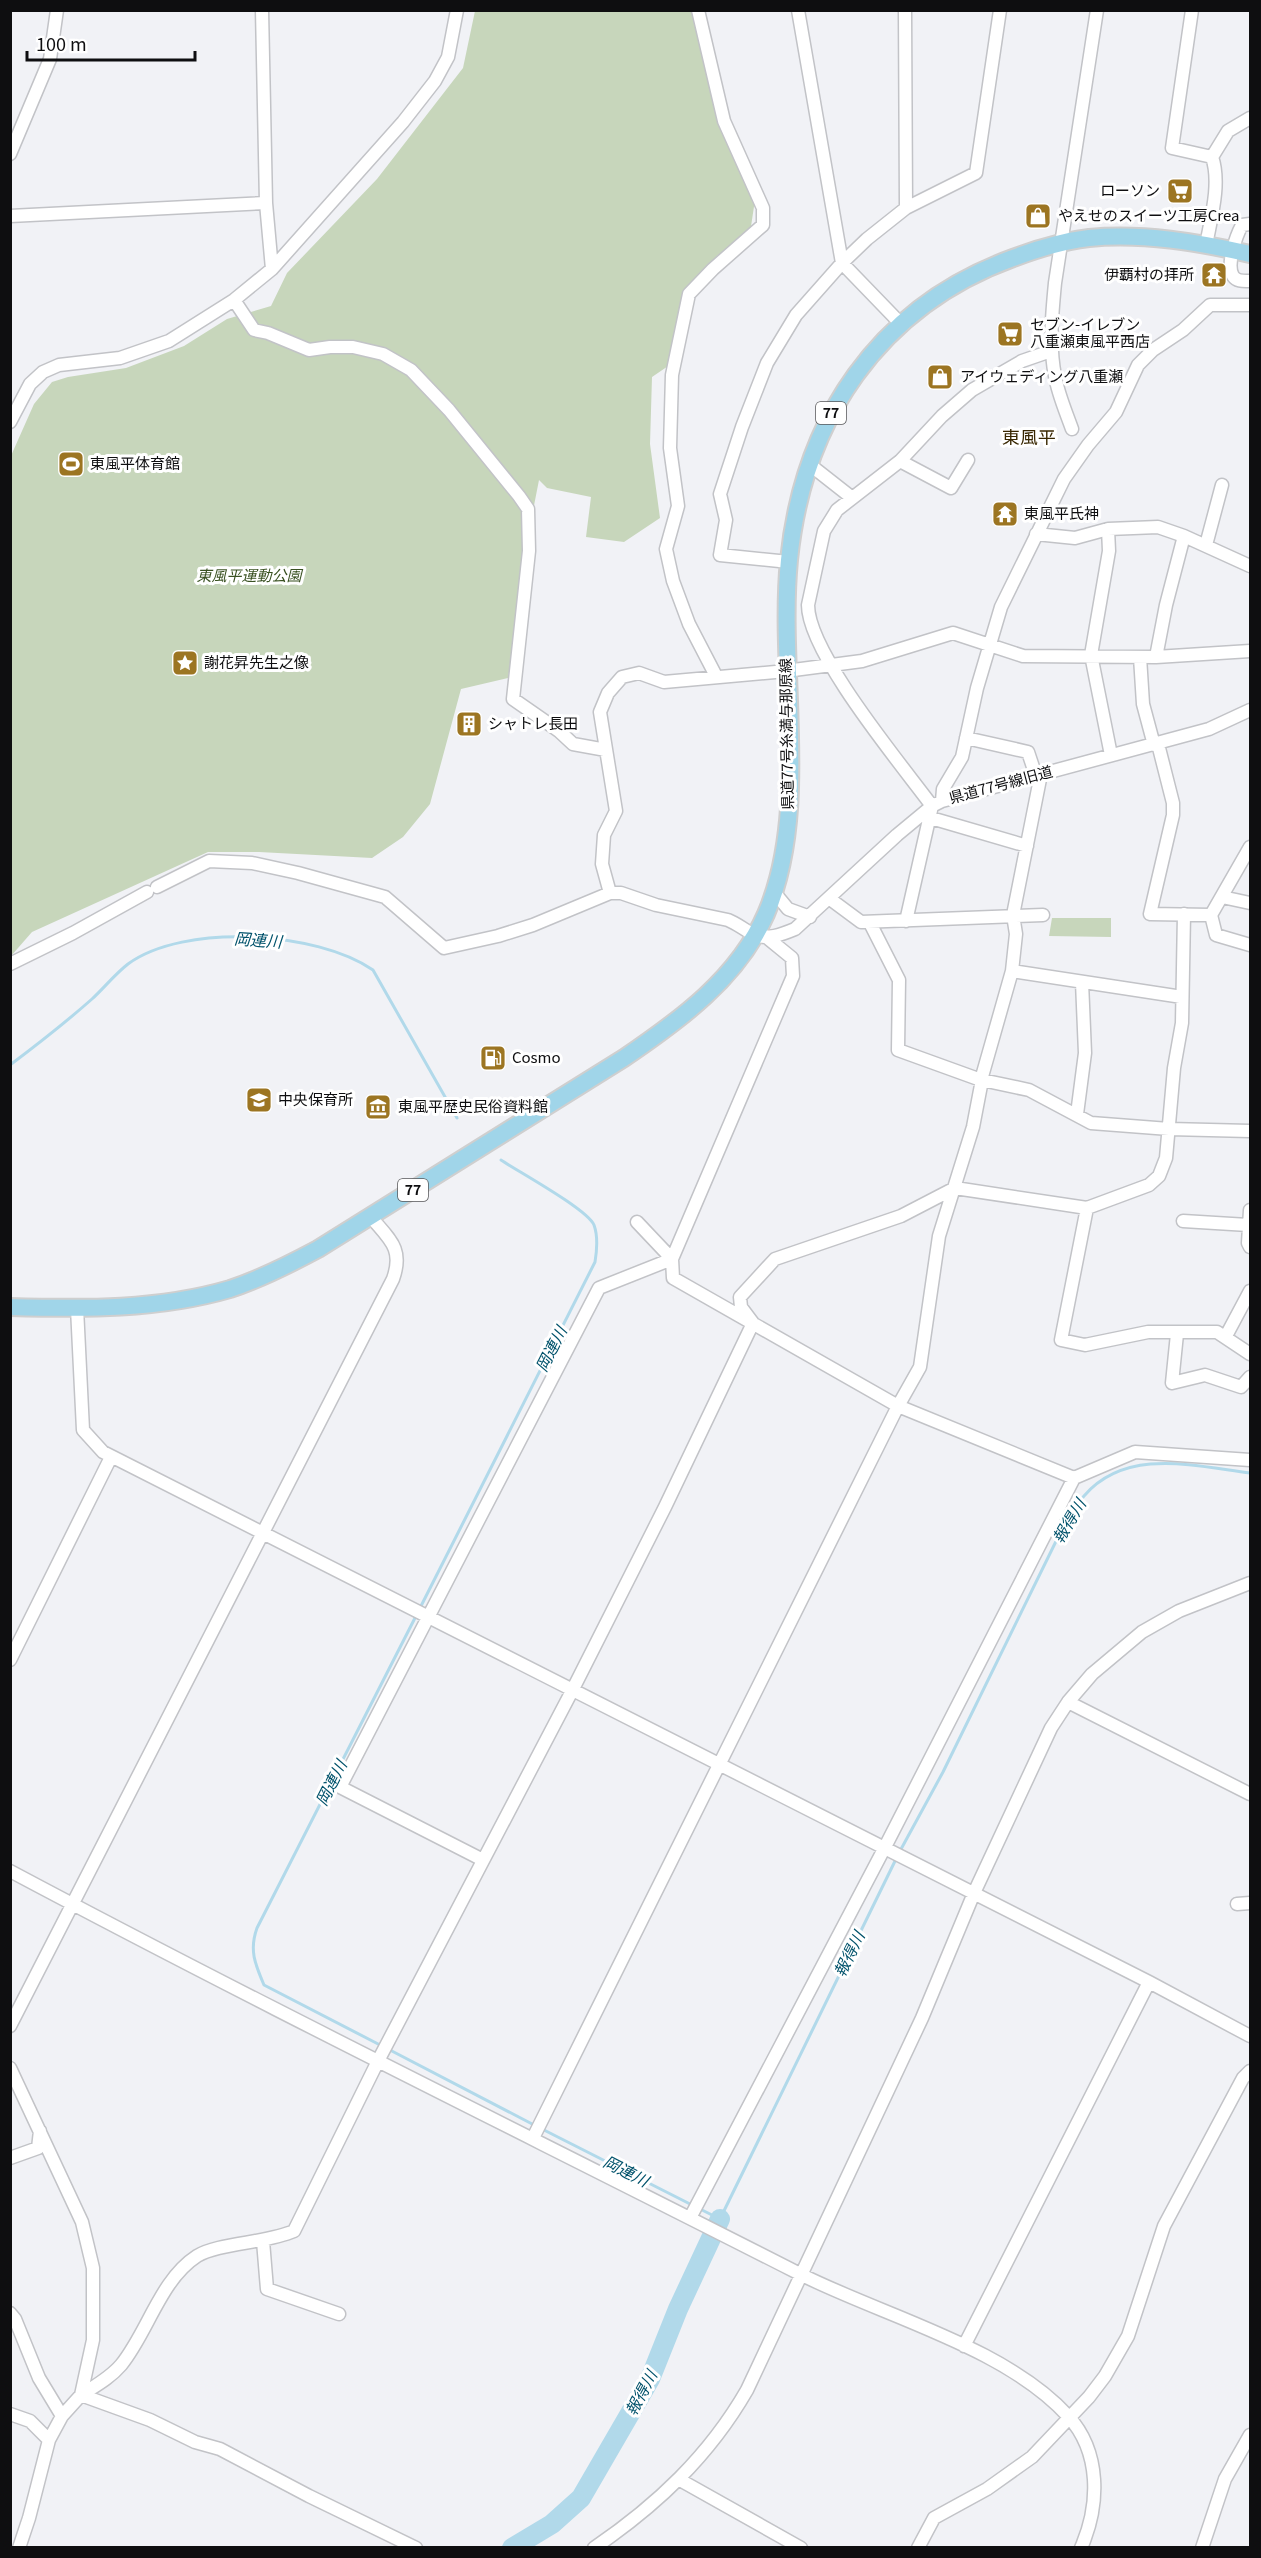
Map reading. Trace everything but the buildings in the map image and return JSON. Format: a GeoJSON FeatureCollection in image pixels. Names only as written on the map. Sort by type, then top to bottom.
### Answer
{"type":"FeatureCollection","features":[{"type":"Feature","properties":{"kind":"main road","name":"県道77号糸満与那原線"},"geometry":{"type":"LineString","coordinates":[[10,1307],[77,1308],[179,1301],[231,1289],[277,1271],[624,1058],[667,1029],[706,997],[760,936],[774,892],[784,850],[789,808],[786,671],[789,562],[798,502],[809,464],[829,416],[862,365],[900,323],[961,280],[995,264],[1061,244],[1102,237],[1143,237],[1206,245],[1251,254]]}},
{"type":"Feature","properties":{"kind":"street"},"geometry":{"type":"LineString","coordinates":[[10,154],[50,59],[57,10]]}},
{"type":"Feature","properties":{"kind":"street"},"geometry":{"type":"LineString","coordinates":[[262,10],[266,203],[272,269]]}},
{"type":"Feature","properties":{"kind":"street"},"geometry":{"type":"LineString","coordinates":[[10,422],[30,384],[43,372],[59,364],[120,358],[169,341],[234,300],[272,269],[403,122],[435,81],[448,57],[457,10]]}},
{"type":"Feature","properties":{"kind":"street"},"geometry":{"type":"LineString","coordinates":[[698,10],[724,121],[764,208],[764,225],[713,269],[689,294],[672,375],[670,448],[678,506],[666,549],[673,581],[689,624],[716,676]]}},
{"type":"Feature","properties":{"kind":"street"},"geometry":{"type":"LineString","coordinates":[[798,10],[842,263],[900,323]]}},
{"type":"Feature","properties":{"kind":"street"},"geometry":{"type":"LineString","coordinates":[[905,10],[906,208]]}},
{"type":"Feature","properties":{"kind":"street"},"geometry":{"type":"LineString","coordinates":[[789,562],[720,555],[726,520],[720,494],[742,427],[767,363],[796,315],[842,263],[867,238],[906,208],[976,173],[1000,10]]}},
{"type":"Feature","properties":{"kind":"street"},"geometry":{"type":"LineString","coordinates":[[1072,429],[1055,378],[1051,351],[1052,317],[1097,10]]}},
{"type":"Feature","properties":{"kind":"street"},"geometry":{"type":"LineString","coordinates":[[1192,10],[1173,148],[1212,157]]}},
{"type":"Feature","properties":{"kind":"street"},"geometry":{"type":"LineString","coordinates":[[1212,157],[1228,130],[1251,118]]}},
{"type":"Feature","properties":{"kind":"street"},"geometry":{"type":"LineString","coordinates":[[1206,245],[1216,166],[1212,157]]}},
{"type":"Feature","properties":{"kind":"street"},"geometry":{"type":"LineString","coordinates":[[10,216],[266,203]]}},
{"type":"Feature","properties":{"kind":"street"},"geometry":{"type":"LineString","coordinates":[[1251,224],[1242,225],[1235,237],[1230,269],[1239,281],[1251,281]]}},
{"type":"Feature","properties":{"kind":"street"},"geometry":{"type":"LineString","coordinates":[[234,300],[254,330],[268,333],[309,351],[330,347],[353,347],[383,354],[411,370],[449,411],[528,509],[529,551],[513,699],[559,731],[573,744],[606,750]]}},
{"type":"Feature","properties":{"kind":"street"},"geometry":{"type":"LineString","coordinates":[[906,921],[935,808],[962,757],[977,688],[1001,607],[1064,479],[1123,401],[1138,365],[1153,350],[1183,330],[1210,305],[1251,305]]}},
{"type":"Feature","properties":{"kind":"street"},"geometry":{"type":"LineString","coordinates":[[1027,846],[935,808],[829,665],[808,616],[808,605],[824,531],[829,520],[851,497],[900,461],[942,416],[972,390],[1022,361],[1051,351]]}},
{"type":"Feature","properties":{"kind":"street"},"geometry":{"type":"LineString","coordinates":[[900,461],[951,488],[968,460]]}},
{"type":"Feature","properties":{"kind":"street"},"geometry":{"type":"LineString","coordinates":[[809,464],[851,497]]}},
{"type":"Feature","properties":{"kind":"street"},"geometry":{"type":"LineString","coordinates":[[1206,545],[1222,485]]}},
{"type":"Feature","properties":{"kind":"street"},"geometry":{"type":"LineString","coordinates":[[1036,534],[1075,538],[1108,529],[1158,527],[1206,545],[1251,566]]}},
{"type":"Feature","properties":{"kind":"street"},"geometry":{"type":"LineString","coordinates":[[1108,529],[1108,551],[1091,656],[1111,755]]}},
{"type":"Feature","properties":{"kind":"street"},"geometry":{"type":"LineString","coordinates":[[1156,657],[1184,536]]}},
{"type":"Feature","properties":{"kind":"street"},"geometry":{"type":"LineString","coordinates":[[610,893],[602,864],[604,834],[616,811],[600,712],[608,693],[622,677],[639,673],[664,682],[694,681],[716,676],[786,671],[862,661],[953,633],[1023,656],[1156,657],[1251,651]]}},
{"type":"Feature","properties":{"kind":"street"},"geometry":{"type":"LineString","coordinates":[[1140,657],[1143,704],[1173,803],[1173,814],[1150,914],[1211,915]]}},
{"type":"Feature","properties":{"kind":"street","name":"県道77号線旧道"},"geometry":{"type":"LineString","coordinates":[[760,936],[785,933],[810,916],[863,865],[935,808],[1039,775],[1209,729],[1251,710]]}},
{"type":"Feature","properties":{"kind":"street"},"geometry":{"type":"LineString","coordinates":[[870,923],[899,980],[898,1050],[981,1080],[1012,971],[1016,934],[1013,915],[1039,775],[1028,752],[966,738]]}},
{"type":"Feature","properties":{"kind":"street"},"geometry":{"type":"LineString","coordinates":[[1251,848],[1211,915],[1216,935],[1251,945]]}},
{"type":"Feature","properties":{"kind":"street"},"geometry":{"type":"LineString","coordinates":[[10,963],[74,933],[152,889],[209,861],[243,862],[298,873],[385,897],[444,948],[515,931],[610,893],[621,893],[656,905],[738,923],[792,958],[793,976],[672,1258],[673,1278],[898,1406],[1074,1478]]}},
{"type":"Feature","properties":{"kind":"street"},"geometry":{"type":"LineString","coordinates":[[774,892],[788,909],[797,915],[810,916]]}},
{"type":"Feature","properties":{"kind":"street"},"geometry":{"type":"LineString","coordinates":[[1222,897],[1251,903]]}},
{"type":"Feature","properties":{"kind":"street"},"geometry":{"type":"LineString","coordinates":[[830,899],[861,922],[870,923],[1043,915]]}},
{"type":"Feature","properties":{"kind":"street"},"geometry":{"type":"LineString","coordinates":[[753,1323],[741,1307],[740,1297],[775,1259],[901,1216],[955,1188],[1088,1208],[1149,1185],[1154,1181],[1159,1176],[1166,1158],[1174,1068],[1182,1023],[1184,914]]}},
{"type":"Feature","properties":{"kind":"street"},"geometry":{"type":"LineString","coordinates":[[1012,971],[1182,997]]}},
{"type":"Feature","properties":{"kind":"street"},"geometry":{"type":"LineString","coordinates":[[1077,1114],[1085,1053],[1082,982]]}},
{"type":"Feature","properties":{"kind":"street"},"geometry":{"type":"LineString","coordinates":[[533,2138],[898,1406],[920,1367],[939,1236],[974,1127],[982,1080],[1029,1090],[1090,1123],[1169,1129],[1251,1131]]}},
{"type":"Feature","properties":{"kind":"street"},"geometry":{"type":"LineString","coordinates":[[1088,1208],[1061,1340],[1085,1345],[1148,1332],[1177,1334],[1198,1331],[1217,1332],[1251,1354]]}},
{"type":"Feature","properties":{"kind":"street"},"geometry":{"type":"LineString","coordinates":[[1251,1210],[1248,1225],[1248,1243],[1251,1247]]}},
{"type":"Feature","properties":{"kind":"street"},"geometry":{"type":"LineString","coordinates":[[10,2026],[393,1279],[399,1263],[395,1245],[370,1216]]}},
{"type":"Feature","properties":{"kind":"street"},"geometry":{"type":"LineString","coordinates":[[1183,1221],[1248,1225]]}},
{"type":"Feature","properties":{"kind":"street"},"geometry":{"type":"LineString","coordinates":[[637,1222],[672,1258]]}},
{"type":"Feature","properties":{"kind":"street"},"geometry":{"type":"LineString","coordinates":[[483,1860],[340,1787],[599,1288],[672,1258]]}},
{"type":"Feature","properties":{"kind":"street"},"geometry":{"type":"LineString","coordinates":[[1226,1336],[1251,1291]]}},
{"type":"Feature","properties":{"kind":"street"},"geometry":{"type":"LineString","coordinates":[[77,1308],[83,1430],[103,1452],[111,1457],[573,1689],[1251,2036]]}},
{"type":"Feature","properties":{"kind":"street"},"geometry":{"type":"LineString","coordinates":[[19,2547],[49,2440],[62,2416],[81,2395],[103,2381],[120,2366],[176,2277],[198,2255],[263,2241],[294,2231],[378,2061],[573,1689],[665,1507],[753,1323]]}},
{"type":"Feature","properties":{"kind":"street"},"geometry":{"type":"LineString","coordinates":[[1177,1334],[1172,1383],[1205,1375],[1241,1387],[1251,1377]]}},
{"type":"Feature","properties":{"kind":"street"},"geometry":{"type":"LineString","coordinates":[[694,2219],[888,1849],[1074,1478],[1135,1452],[1251,1460]]}},
{"type":"Feature","properties":{"kind":"street"},"geometry":{"type":"LineString","coordinates":[[10,1660],[111,1457]]}},
{"type":"Feature","properties":{"kind":"street"},"geometry":{"type":"LineString","coordinates":[[598,2546],[645,2511],[680,2480],[714,2442],[734,2414],[763,2360],[922,2018],[974,1893],[1037,1754],[1068,1702],[1092,1674],[1142,1632],[1179,1611],[1251,1583]]}},
{"type":"Feature","properties":{"kind":"street"},"geometry":{"type":"LineString","coordinates":[[1068,1702],[1251,1794]]}},
{"type":"Feature","properties":{"kind":"street"},"geometry":{"type":"LineString","coordinates":[[10,1871],[378,2061],[802,2275],[964,2346],[1013,2372],[1048,2396],[1070,2418],[1088,2450],[1094,2469],[1095,2504],[1092,2520],[1081,2547]]}},
{"type":"Feature","properties":{"kind":"street"},"geometry":{"type":"LineString","coordinates":[[1237,1904],[1251,1903]]}},
{"type":"Feature","properties":{"kind":"street"},"geometry":{"type":"LineString","coordinates":[[964,2346],[1149,1982]]}},
{"type":"Feature","properties":{"kind":"street"},"geometry":{"type":"LineString","coordinates":[[10,2068],[41,2130],[82,2223],[93,2268],[93,2340],[81,2395]]}},
{"type":"Feature","properties":{"kind":"street"},"geometry":{"type":"LineString","coordinates":[[918,2547],[934,2518],[987,2489],[1032,2457],[1070,2418],[1105,2376],[1128,2336],[1164,2226],[1244,2078],[1251,2071]]}},
{"type":"Feature","properties":{"kind":"street"},"geometry":{"type":"LineString","coordinates":[[10,2158],[38,2148],[41,2130]]}},
{"type":"Feature","properties":{"kind":"street"},"geometry":{"type":"LineString","coordinates":[[263,2241],[267,2289],[339,2314]]}},
{"type":"Feature","properties":{"kind":"street"},"geometry":{"type":"LineString","coordinates":[[10,2313],[15,2319],[39,2378],[62,2416]]}},
{"type":"Feature","properties":{"kind":"street"},"geometry":{"type":"LineString","coordinates":[[81,2395],[150,2420],[195,2442],[220,2449],[309,2496],[416,2547]]}},
{"type":"Feature","properties":{"kind":"street"},"geometry":{"type":"LineString","coordinates":[[10,2414],[30,2421],[49,2440]]}},
{"type":"Feature","properties":{"kind":"street"},"geometry":{"type":"LineString","coordinates":[[1202,2547],[1225,2478],[1251,2435]]}},
{"type":"Feature","properties":{"kind":"street"},"geometry":{"type":"LineString","coordinates":[[680,2480],[801,2547]]}},
{"type":"Feature","properties":{"kind":"green space","name":"東風平運動公園"},"geometry":{"type":"Polygon","coordinates":[[[475,11],[697,11],[701,44],[755,200],[750,233],[717,256],[685,298],[677,360],[652,377],[650,444],[660,518],[624,542],[586,537],[591,497],[547,488],[539,480],[529,531],[526,576],[508,678],[461,689],[430,804],[403,837],[372,858],[259,852],[208,852],[32,932],[11,956],[10,458],[34,404],[52,382],[68,377],[126,368],[184,346],[227,319],[271,306],[287,273],[377,179],[463,68],[475,11]]]}},
{"type":"Feature","properties":{"kind":"green space"},"geometry":{"type":"Polygon","coordinates":[[[1052,918],[1111,918],[1111,937],[1049,936],[1052,918]]]}},
{"type":"Feature","properties":{"kind":"waterway","name":"岡連川"},"geometry":{"type":"LineString","coordinates":[[10,1065],[82,1008],[128,964],[152,951],[182,942],[215,938],[250,937],[286,940],[319,947],[349,957],[373,970],[457,1118]]}},
{"type":"Feature","properties":{"kind":"waterway","name":"岡連川"},"geometry":{"type":"LineString","coordinates":[[420,1608],[595,1262],[596,1234],[589,1218],[501,1160]]}},
{"type":"Feature","properties":{"kind":"waterway","name":"報得川"},"geometry":{"type":"LineString","coordinates":[[900,1851],[943,1772],[1063,1527],[1084,1496],[1101,1481],[1120,1471],[1140,1465],[1184,1464],[1250,1473]]}},
{"type":"Feature","properties":{"kind":"waterway","name":"岡連川"},"geometry":{"type":"LineString","coordinates":[[382,2046],[264,1985],[256,1964],[253,1943],[257,1928],[417,1614]]}},
{"type":"Feature","properties":{"kind":"waterway","name":"報得川"},"geometry":{"type":"LineString","coordinates":[[700,2209],[720,2219],[897,1857]]}},
{"type":"Feature","properties":{"kind":"waterway","name":"岡連川"},"geometry":{"type":"LineString","coordinates":[[388,2049],[536,2126]]}},
{"type":"Feature","properties":{"kind":"waterway","name":"岡連川"},"geometry":{"type":"LineString","coordinates":[[542,2129],[694,2206]]}},
{"type":"Feature","properties":{"kind":"waterway","name":"報得川"},"geometry":{"type":"LineString","coordinates":[[512,2548],[552,2524],[581,2498],[650,2379],[678,2309],[720,2219]]}},
{"type":"Feature","properties":{"kind":"place","name":"ローソン"},"geometry":{"type":"Point","coordinates":[1180,191]}},
{"type":"Feature","properties":{"kind":"place","name":"やえせのスイーツ工房Crea"},"geometry":{"type":"Point","coordinates":[1038,216]}},
{"type":"Feature","properties":{"kind":"place","name":"伊覇村の拝所"},"geometry":{"type":"Point","coordinates":[1214,275]}},
{"type":"Feature","properties":{"kind":"place","name":"セブン-イレブン 八重瀬東風平西店"},"geometry":{"type":"Point","coordinates":[1010,334]}},
{"type":"Feature","properties":{"kind":"place","name":"アイウェディング八重瀬"},"geometry":{"type":"Point","coordinates":[940,377]}},
{"type":"Feature","properties":{"kind":"place","name":"東風平体育館"},"geometry":{"type":"Point","coordinates":[71,464]}},
{"type":"Feature","properties":{"kind":"place","name":"東風平氏神"},"geometry":{"type":"Point","coordinates":[1005,514]}},
{"type":"Feature","properties":{"kind":"place","name":"謝花昇先生之像"},"geometry":{"type":"Point","coordinates":[185,663]}},
{"type":"Feature","properties":{"kind":"place","name":"シャトレ長田"},"geometry":{"type":"Point","coordinates":[469,724]}},
{"type":"Feature","properties":{"kind":"place","name":"Cosmo"},"geometry":{"type":"Point","coordinates":[493,1058]}},
{"type":"Feature","properties":{"kind":"place","name":"中央保育所"},"geometry":{"type":"Point","coordinates":[259,1100]}},
{"type":"Feature","properties":{"kind":"place","name":"東風平歴史民俗資料館"},"geometry":{"type":"Point","coordinates":[378,1107]}},
{"type":"Feature","properties":{"kind":"district","name":"東風平"},"geometry":{"type":"Point","coordinates":[1029,438]}}]}
